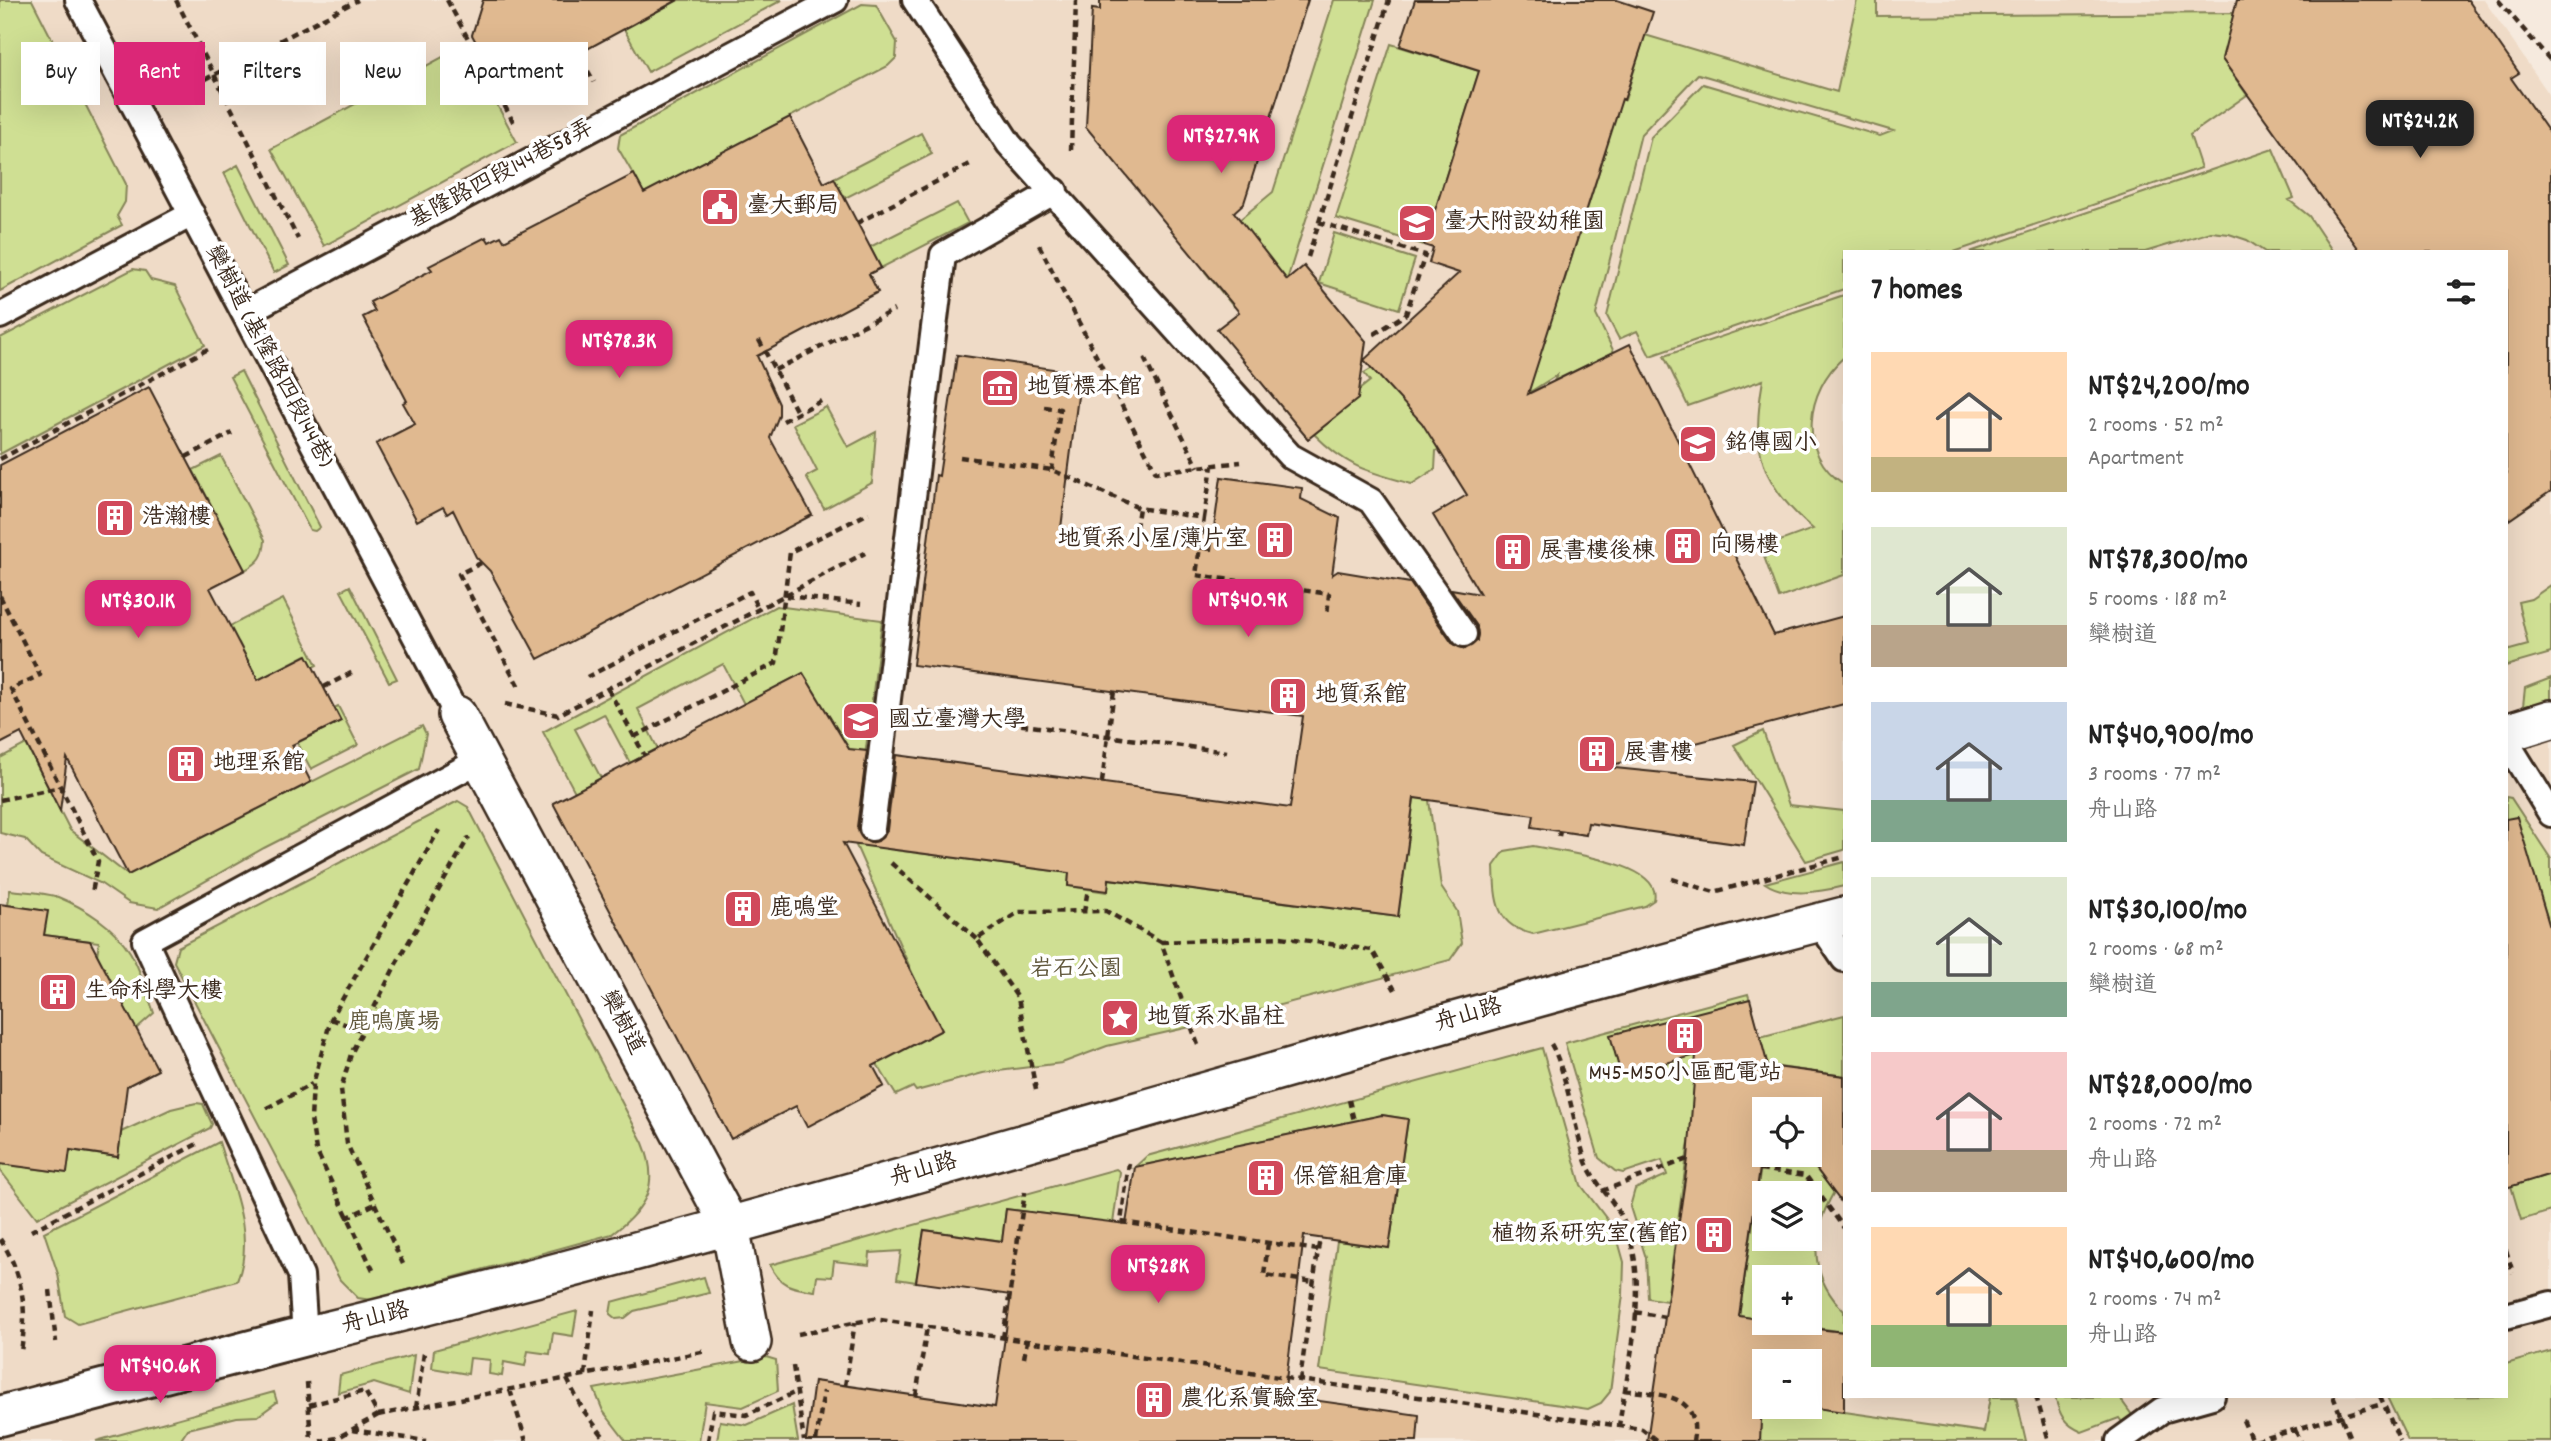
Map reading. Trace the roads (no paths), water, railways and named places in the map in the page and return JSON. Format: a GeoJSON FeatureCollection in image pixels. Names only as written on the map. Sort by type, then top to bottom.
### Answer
{"type":"FeatureCollection","features":[{"type":"Feature","properties":{"kind":"street","name":"欒樹道"},"geometry":{"type":"LineString","coordinates":[[457,715],[730,1226],[752,1342]]}},
{"type":"Feature","properties":{"kind":"street"},"geometry":{"type":"LineString","coordinates":[[2508,732],[2551,719]]}},
{"type":"Feature","properties":{"kind":"street","name":"舟山路"},"geometry":{"type":"LineString","coordinates":[[0,1416],[730,1226],[1420,1030],[1832,919]]}},
{"type":"Feature","properties":{"kind":"lane","name":"欒樹道 (基隆路四段144巷)"},"geometry":{"type":"LineString","coordinates":[[78,0],[457,715]]}},
{"type":"Feature","properties":{"kind":"lane","name":"基隆路四段144巷58弄"},"geometry":{"type":"LineString","coordinates":[[244,313],[835,0]]}},
{"type":"Feature","properties":{"kind":"lane"},"geometry":{"type":"LineString","coordinates":[[915,0],[1009,144],[1055,191],[1290,456],[1371,501],[1464,634]]}},
{"type":"Feature","properties":{"kind":"lane"},"geometry":{"type":"LineString","coordinates":[[872,828],[943,255],[1055,191]]}},
{"type":"Feature","properties":{"kind":"lane"},"geometry":{"type":"LineString","coordinates":[[0,316],[192,214]]}},
{"type":"Feature","properties":{"kind":"lane"},"geometry":{"type":"LineString","coordinates":[[2508,744],[2551,814]]}},
{"type":"Feature","properties":{"kind":"lane"},"geometry":{"type":"LineString","coordinates":[[305,1336],[301,1275],[145,941],[488,776]]}},
{"type":"Feature","properties":{"kind":"lane"},"geometry":{"type":"LineString","coordinates":[[1832,919],[1843,956]]}},
{"type":"Feature","properties":{"kind":"lane"},"geometry":{"type":"LineString","coordinates":[[2508,1315],[2551,1304]]}},
{"type":"Feature","properties":{"kind":"lane"},"geometry":{"type":"LineString","coordinates":[[2119,1441],[2157,1404],[2198,1398]]}},
{"type":"Feature","properties":{"kind":"place","name":"臺大郵局"},"geometry":{"type":"Point","coordinates":[720,207]}},
{"type":"Feature","properties":{"kind":"place","name":"臺大附設幼稚園"},"geometry":{"type":"Point","coordinates":[1417,223]}},
{"type":"Feature","properties":{"kind":"place","name":"地質標本館"},"geometry":{"type":"Point","coordinates":[1000,388]}},
{"type":"Feature","properties":{"kind":"place","name":"銘傳國小"},"geometry":{"type":"Point","coordinates":[1698,444]}},
{"type":"Feature","properties":{"kind":"place","name":"浩瀚樓"},"geometry":{"type":"Point","coordinates":[115,518]}},
{"type":"Feature","properties":{"kind":"place","name":"地質系小屋/薄片室"},"geometry":{"type":"Point","coordinates":[1275,540]}},
{"type":"Feature","properties":{"kind":"place","name":"向陽樓"},"geometry":{"type":"Point","coordinates":[1683,546]}},
{"type":"Feature","properties":{"kind":"place","name":"展書樓後棟"},"geometry":{"type":"Point","coordinates":[1513,552]}},
{"type":"Feature","properties":{"kind":"place","name":"地質系館"},"geometry":{"type":"Point","coordinates":[1288,696]}},
{"type":"Feature","properties":{"kind":"place","name":"國立臺灣大學"},"geometry":{"type":"Point","coordinates":[861,721]}},
{"type":"Feature","properties":{"kind":"place","name":"展書樓"},"geometry":{"type":"Point","coordinates":[1597,754]}},
{"type":"Feature","properties":{"kind":"place","name":"地理系館"},"geometry":{"type":"Point","coordinates":[186,764]}},
{"type":"Feature","properties":{"kind":"place","name":"鹿鳴堂"},"geometry":{"type":"Point","coordinates":[743,909]}},
{"type":"Feature","properties":{"kind":"place","name":"生命科學大樓"},"geometry":{"type":"Point","coordinates":[58,992]}},
{"type":"Feature","properties":{"kind":"place","name":"地質系水晶柱"},"geometry":{"type":"Point","coordinates":[1120,1018]}},
{"type":"Feature","properties":{"kind":"place","name":"M45-M50小區配電站"},"geometry":{"type":"Point","coordinates":[1685,1036]}},
{"type":"Feature","properties":{"kind":"place","name":"保管組倉庫"},"geometry":{"type":"Point","coordinates":[1266,1178]}},
{"type":"Feature","properties":{"kind":"place","name":"植物系研究室(舊館)"},"geometry":{"type":"Point","coordinates":[1714,1235]}},
{"type":"Feature","properties":{"kind":"place","name":"農化系實驗室"},"geometry":{"type":"Point","coordinates":[1154,1400]}},
{"type":"Feature","properties":{"kind":"park label","name":"岩石公園"},"geometry":{"type":"Point","coordinates":[1076,970]}},
{"type":"Feature","properties":{"kind":"park label","name":"鹿鳴廣場"},"geometry":{"type":"Point","coordinates":[394,1023]}}]}
